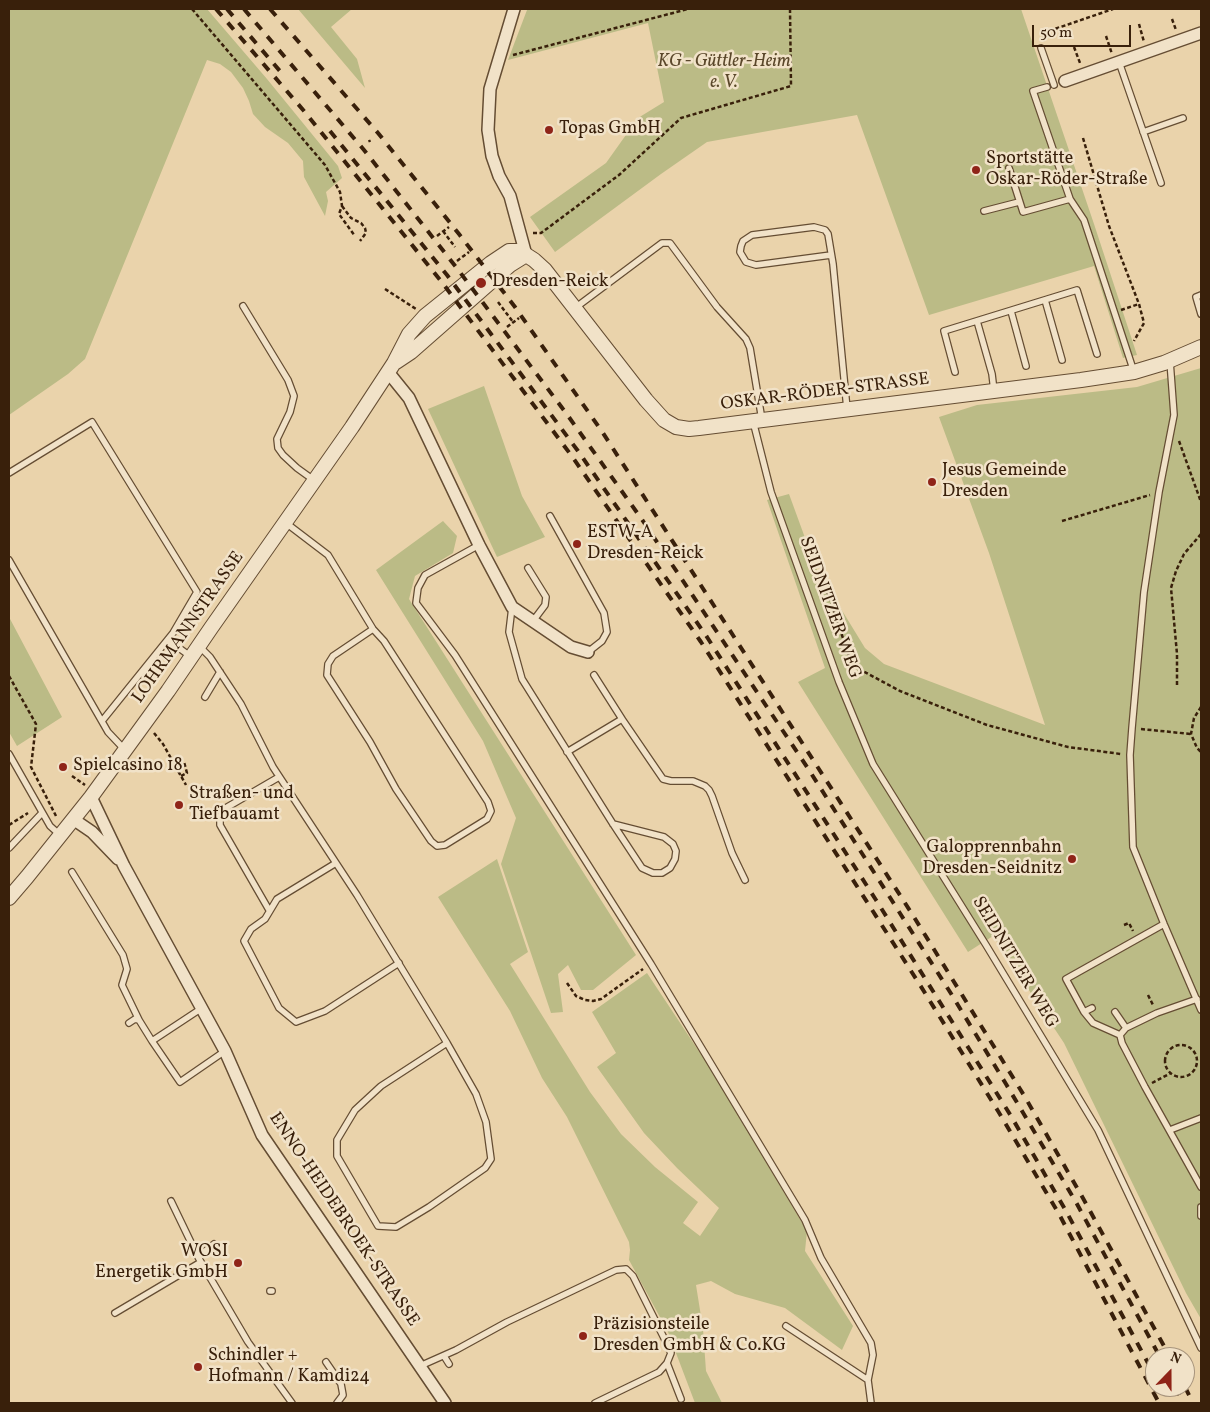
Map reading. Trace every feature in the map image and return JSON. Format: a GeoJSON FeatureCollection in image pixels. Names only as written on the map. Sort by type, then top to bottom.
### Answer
{"type":"FeatureCollection","features":[{"type":"Feature","properties":{"kind":"street"},"geometry":{"type":"LineString","coordinates":[[514,9],[490,89],[488,130],[492,156],[499,176],[510,196],[526,255]]}},
{"type":"Feature","properties":{"kind":"street"},"geometry":{"type":"LineString","coordinates":[[1065,81],[1115,59],[1201,33]]}},
{"type":"Feature","properties":{"kind":"street","name":"LOHRMANNSTRASSE"},"geometry":{"type":"LineString","coordinates":[[9,898],[91,797],[146,723],[352,427],[391,368],[409,334],[425,316],[491,263],[509,251],[520,251],[526,255]]}},
{"type":"Feature","properties":{"kind":"street","name":"OSKAR-RÖDER-STRASSE"},"geometry":{"type":"LineString","coordinates":[[526,255],[545,270],[646,400],[664,420],[676,427],[689,429],[1134,372],[1170,361],[1201,347]]}},
{"type":"Feature","properties":{"kind":"street"},"geometry":{"type":"LineString","coordinates":[[391,368],[409,398],[478,545],[512,607],[571,647],[588,652]]}},
{"type":"Feature","properties":{"kind":"street","name":"ENNO-HEIDEBROEK-STRASSE"},"geometry":{"type":"LineString","coordinates":[[91,797],[124,866],[225,1051],[262,1134],[445,1403]]}},
{"type":"Feature","properties":{"kind":"street","name":"ENNO-HEIDEBROEK-STRASSE"},"geometry":{"type":"LineString","coordinates":[[73,819],[92,832],[124,866]]}},
{"type":"Feature","properties":{"kind":"lane"},"geometry":{"type":"LineString","coordinates":[[1041,48],[1054,85]]}},
{"type":"Feature","properties":{"kind":"lane"},"geometry":{"type":"LineString","coordinates":[[1115,59],[1161,184]]}},
{"type":"Feature","properties":{"kind":"lane"},"geometry":{"type":"LineString","coordinates":[[1047,87],[1033,91],[1070,198],[1084,220],[1134,372]]}},
{"type":"Feature","properties":{"kind":"lane"},"geometry":{"type":"LineString","coordinates":[[1143,132],[1184,118]]}},
{"type":"Feature","properties":{"kind":"lane"},"geometry":{"type":"LineString","coordinates":[[1009,168],[1023,212],[1070,198]]}},
{"type":"Feature","properties":{"kind":"lane"},"geometry":{"type":"LineString","coordinates":[[984,211],[1019,202]]}},
{"type":"Feature","properties":{"kind":"lane"},"geometry":{"type":"LineString","coordinates":[[831,255],[756,265],[746,262],[740,252],[743,241],[752,235],[814,228],[825,230],[828,234],[831,255],[847,409]]}},
{"type":"Feature","properties":{"kind":"lane","name":"SEIDNITZER WEG"},"geometry":{"type":"LineString","coordinates":[[575,308],[662,243],[670,243],[717,307],[746,339],[750,348],[758,421],[771,492],[839,682],[873,764],[1098,1130],[1201,1348]]}},
{"type":"Feature","properties":{"kind":"lane"},"geometry":{"type":"LineString","coordinates":[[955,372],[944,331],[1077,290],[1097,354]]}},
{"type":"Feature","properties":{"kind":"lane"},"geometry":{"type":"LineString","coordinates":[[1201,295],[1196,297],[1201,314]]}},
{"type":"Feature","properties":{"kind":"lane"},"geometry":{"type":"LineString","coordinates":[[1045,300],[1062,360]]}},
{"type":"Feature","properties":{"kind":"lane"},"geometry":{"type":"LineString","coordinates":[[243,306],[288,380],[294,396],[290,412],[277,439],[278,448],[297,468],[314,481]]}},
{"type":"Feature","properties":{"kind":"lane"},"geometry":{"type":"LineString","coordinates":[[1011,311],[1026,366]]}},
{"type":"Feature","properties":{"kind":"lane"},"geometry":{"type":"LineString","coordinates":[[977,321],[992,374],[994,391]]}},
{"type":"Feature","properties":{"kind":"lane"},"geometry":{"type":"LineString","coordinates":[[1170,361],[1174,415],[1159,492],[1144,592],[1132,728],[1130,755],[1133,847],[1201,1010]]}},
{"type":"Feature","properties":{"kind":"lane"},"geometry":{"type":"LineString","coordinates":[[9,474],[92,422],[197,592],[168,640],[102,721]]}},
{"type":"Feature","properties":{"kind":"lane"},"geometry":{"type":"LineString","coordinates":[[550,516],[604,613],[607,632],[602,641],[588,652]]}},
{"type":"Feature","properties":{"kind":"lane"},"geometry":{"type":"LineString","coordinates":[[285,523],[328,555],[373,629],[384,641],[488,802],[491,811],[487,819],[445,845],[437,846],[431,841],[396,789],[370,742],[328,675],[328,664],[333,656],[373,629]]}},
{"type":"Feature","properties":{"kind":"lane"},"geometry":{"type":"LineString","coordinates":[[478,545],[425,575],[418,588],[416,603],[455,655],[651,964],[805,1220],[821,1258],[871,1343],[873,1354],[868,1380],[871,1403]]}},
{"type":"Feature","properties":{"kind":"lane"},"geometry":{"type":"LineString","coordinates":[[9,560],[108,732],[125,750]]}},
{"type":"Feature","properties":{"kind":"lane"},"geometry":{"type":"LineString","coordinates":[[528,568],[546,598],[545,605],[533,621]]}},
{"type":"Feature","properties":{"kind":"lane"},"geometry":{"type":"LineString","coordinates":[[512,607],[509,632],[522,679],[613,824],[642,868],[653,873],[662,873],[670,868],[675,859],[676,851],[673,844],[664,837],[613,824]]}},
{"type":"Feature","properties":{"kind":"lane"},"geometry":{"type":"LineString","coordinates":[[168,640],[210,657],[241,704],[279,776],[399,963],[447,1043],[476,1094],[486,1122],[491,1159],[485,1168],[429,1207],[396,1227],[378,1226],[337,1156],[336,1140],[356,1110],[381,1086],[447,1043]]}},
{"type":"Feature","properties":{"kind":"lane"},"geometry":{"type":"LineString","coordinates":[[205,697],[220,672]]}},
{"type":"Feature","properties":{"kind":"lane"},"geometry":{"type":"LineString","coordinates":[[594,675],[663,778],[671,781],[693,781],[700,783],[708,790],[712,796],[732,853],[745,880]]}},
{"type":"Feature","properties":{"kind":"lane"},"geometry":{"type":"LineString","coordinates":[[568,752],[622,719]]}},
{"type":"Feature","properties":{"kind":"lane"},"geometry":{"type":"LineString","coordinates":[[9,754],[50,826],[61,835]]}},
{"type":"Feature","properties":{"kind":"lane"},"geometry":{"type":"LineString","coordinates":[[270,910],[220,825],[220,816],[224,809],[279,776]]}},
{"type":"Feature","properties":{"kind":"lane"},"geometry":{"type":"LineString","coordinates":[[9,848],[40,810]]}},
{"type":"Feature","properties":{"kind":"lane"},"geometry":{"type":"LineString","coordinates":[[336,863],[277,899],[265,919],[251,929],[244,941],[278,1008],[296,1022],[325,1011],[399,963]]}},
{"type":"Feature","properties":{"kind":"lane"},"geometry":{"type":"LineString","coordinates":[[72,872],[123,955],[127,969],[122,985],[138,1020],[180,1082],[225,1051]]}},
{"type":"Feature","properties":{"kind":"lane"},"geometry":{"type":"LineString","coordinates":[[1120,1035],[1093,1023],[1084,1012],[1066,979],[1164,924]]}},
{"type":"Feature","properties":{"kind":"lane"},"geometry":{"type":"LineString","coordinates":[[1120,1035],[1126,1028],[1158,1013],[1196,999]]}},
{"type":"Feature","properties":{"kind":"lane"},"geometry":{"type":"LineString","coordinates":[[152,1041],[202,1008]]}},
{"type":"Feature","properties":{"kind":"lane"},"geometry":{"type":"LineString","coordinates":[[1084,1012],[1092,1008]]}},
{"type":"Feature","properties":{"kind":"lane"},"geometry":{"type":"LineString","coordinates":[[1115,1012],[1126,1028]]}},
{"type":"Feature","properties":{"kind":"lane"},"geometry":{"type":"LineString","coordinates":[[129,1023],[135,1019],[138,1020]]}},
{"type":"Feature","properties":{"kind":"lane"},"geometry":{"type":"LineString","coordinates":[[1120,1035],[1122,1043],[1145,1087],[1201,1187]]}},
{"type":"Feature","properties":{"kind":"lane"},"geometry":{"type":"LineString","coordinates":[[1170,1130],[1201,1118]]}},
{"type":"Feature","properties":{"kind":"lane"},"geometry":{"type":"LineString","coordinates":[[171,1201],[199,1259],[262,1361],[292,1403]]}},
{"type":"Feature","properties":{"kind":"lane"},"geometry":{"type":"LineString","coordinates":[[1201,1207],[1201,1216]]}},
{"type":"Feature","properties":{"kind":"lane"},"geometry":{"type":"LineString","coordinates":[[115,1313],[199,1259],[214,1244]]}},
{"type":"Feature","properties":{"kind":"lane"},"geometry":{"type":"LineString","coordinates":[[420,1366],[444,1356],[507,1322],[616,1270],[626,1269],[633,1276],[671,1354],[668,1363],[659,1372],[595,1403]]}},
{"type":"Feature","properties":{"kind":"lane"},"geometry":{"type":"LineString","coordinates":[[786,1326],[868,1380]]}},
{"type":"Feature","properties":{"kind":"lane"},"geometry":{"type":"LineString","coordinates":[[262,1361],[270,1356]]}},
{"type":"Feature","properties":{"kind":"lane"},"geometry":{"type":"LineString","coordinates":[[444,1356],[448,1364]]}},
{"type":"Feature","properties":{"kind":"lane"},"geometry":{"type":"LineString","coordinates":[[326,1362],[341,1384],[343,1395],[337,1403]]}},
{"type":"Feature","properties":{"kind":"lane"},"geometry":{"type":"LineString","coordinates":[[668,1363],[681,1399]]}},
{"type":"Feature","properties":{"kind":"path"},"geometry":{"type":"LineString","coordinates":[[192,9],[325,165],[340,192],[342,206],[339,214],[355,236]]}},
{"type":"Feature","properties":{"kind":"path"},"geometry":{"type":"LineString","coordinates":[[508,54],[512,55],[688,9]]}},
{"type":"Feature","properties":{"kind":"path"},"geometry":{"type":"LineString","coordinates":[[532,233],[540,233],[618,175],[681,118],[791,86],[790,9]]}},
{"type":"Feature","properties":{"kind":"path"},"geometry":{"type":"LineString","coordinates":[[1041,48],[1044,45],[1043,38],[1045,33],[1114,9]]}},
{"type":"Feature","properties":{"kind":"path"},"geometry":{"type":"LineString","coordinates":[[1172,19],[1176,32]]}},
{"type":"Feature","properties":{"kind":"path"},"geometry":{"type":"LineString","coordinates":[[1139,24],[1145,43]]}},
{"type":"Feature","properties":{"kind":"path"},"geometry":{"type":"LineString","coordinates":[[1106,36],[1115,59]]}},
{"type":"Feature","properties":{"kind":"path"},"geometry":{"type":"LineString","coordinates":[[1074,47],[1081,66]]}},
{"type":"Feature","properties":{"kind":"path"},"geometry":{"type":"LineString","coordinates":[[1083,138],[1109,226],[1139,304],[1144,323],[1127,353]]}},
{"type":"Feature","properties":{"kind":"path"},"geometry":{"type":"LineString","coordinates":[[342,206],[351,218],[365,228],[366,233],[360,241]]}},
{"type":"Feature","properties":{"kind":"path"},"geometry":{"type":"LineString","coordinates":[[438,236],[449,227]]}},
{"type":"Feature","properties":{"kind":"path"},"geometry":{"type":"LineString","coordinates":[[443,232],[455,247]]}},
{"type":"Feature","properties":{"kind":"path"},"geometry":{"type":"LineString","coordinates":[[457,261],[468,252]]}},
{"type":"Feature","properties":{"kind":"path"},"geometry":{"type":"LineString","coordinates":[[385,289],[414,307]]}},
{"type":"Feature","properties":{"kind":"path"},"geometry":{"type":"LineString","coordinates":[[498,302],[513,322]]}},
{"type":"Feature","properties":{"kind":"path"},"geometry":{"type":"LineString","coordinates":[[1114,312],[1139,304]]}},
{"type":"Feature","properties":{"kind":"path"},"geometry":{"type":"LineString","coordinates":[[507,327],[519,318]]}},
{"type":"Feature","properties":{"kind":"path"},"geometry":{"type":"LineString","coordinates":[[1178,438],[1201,502]]}},
{"type":"Feature","properties":{"kind":"path"},"geometry":{"type":"LineString","coordinates":[[1062,520],[1159,492]]}},
{"type":"Feature","properties":{"kind":"path"},"geometry":{"type":"LineString","coordinates":[[1176,685],[1177,654],[1171,588],[1184,554],[1201,534]]}},
{"type":"Feature","properties":{"kind":"path"},"geometry":{"type":"LineString","coordinates":[[827,591],[850,656],[859,669],[900,691],[987,725],[1068,747],[1130,755]]}},
{"type":"Feature","properties":{"kind":"path"},"geometry":{"type":"LineString","coordinates":[[9,676],[36,724],[31,767],[56,813],[56,817]]}},
{"type":"Feature","properties":{"kind":"path"},"geometry":{"type":"LineString","coordinates":[[1201,707],[1194,718],[1191,734],[1197,748],[1201,752]]}},
{"type":"Feature","properties":{"kind":"path"},"geometry":{"type":"LineString","coordinates":[[146,723],[163,744],[186,785]]}},
{"type":"Feature","properties":{"kind":"path"},"geometry":{"type":"LineString","coordinates":[[1132,728],[1191,734]]}},
{"type":"Feature","properties":{"kind":"path"},"geometry":{"type":"LineString","coordinates":[[180,776],[187,773],[184,762]]}},
{"type":"Feature","properties":{"kind":"path"},"geometry":{"type":"LineString","coordinates":[[9,824],[40,810]]}},
{"type":"Feature","properties":{"kind":"path"},"geometry":{"type":"LineString","coordinates":[[1124,925],[1129,923],[1137,940]]}},
{"type":"Feature","properties":{"kind":"path"},"geometry":{"type":"LineString","coordinates":[[567,983],[576,996],[593,1001],[601,999],[651,964]]}},
{"type":"Feature","properties":{"kind":"path"},"geometry":{"type":"LineString","coordinates":[[1145,1087],[1171,1073],[1181,1076],[1188,1075],[1194,1070],[1197,1063],[1196,1055],[1187,1046],[1173,1047],[1167,1055],[1167,1067],[1171,1073]]}},
{"type":"Feature","properties":{"kind":"green space"},"geometry":{"type":"Polygon","coordinates":[[[9,9],[207,9],[338,166],[342,178],[326,192],[328,201],[325,216],[304,177],[303,161],[288,143],[265,127],[253,114],[243,88],[231,72],[220,64],[207,60],[85,359],[68,374],[9,415],[9,9]]]}},
{"type":"Feature","properties":{"kind":"green space"},"geometry":{"type":"Polygon","coordinates":[[[298,9],[352,9],[331,27],[357,59],[365,88],[298,9]]]}},
{"type":"Feature","properties":{"kind":"green space","name":"Sportstätte Oskar-Röder-Straße"},"geometry":{"type":"Polygon","coordinates":[[[1021,9],[1137,355],[1123,358],[1094,266],[929,315],[857,115],[707,142],[555,252],[530,217],[606,163],[638,118],[664,102],[648,23],[508,60],[527,10],[1021,9]]]}},
{"type":"Feature","properties":{"kind":"green space","name":"Galopprennbahn Dresden-Seidnitz"},"geometry":{"type":"Polygon","coordinates":[[[1201,368],[1201,1319],[1186,1293],[1064,1043],[993,936],[968,952],[798,682],[825,668],[767,500],[789,494],[816,568],[865,648],[884,664],[1045,725],[989,553],[939,417],[977,405],[1137,387],[1201,368]]]}},
{"type":"Feature","properties":{"kind":"green space"},"geometry":{"type":"Polygon","coordinates":[[[484,386],[522,496],[545,537],[497,557],[428,409],[484,386]]]}},
{"type":"Feature","properties":{"kind":"green space"},"geometry":{"type":"Polygon","coordinates":[[[443,521],[457,536],[453,553],[415,576],[409,599],[636,955],[593,990],[581,990],[568,965],[558,974],[563,1012],[551,1013],[501,864],[516,818],[483,741],[376,570],[443,521]]]}},
{"type":"Feature","properties":{"kind":"green space"},"geometry":{"type":"Polygon","coordinates":[[[9,617],[62,717],[17,746],[9,732],[9,617]]]}},
{"type":"Feature","properties":{"kind":"green space"},"geometry":{"type":"Polygon","coordinates":[[[497,859],[528,952],[510,964],[590,1092],[621,1134],[655,1167],[698,1202],[683,1223],[700,1236],[719,1208],[644,1133],[597,1067],[616,1053],[592,1012],[647,973],[708,1065],[807,1231],[805,1251],[853,1326],[842,1350],[785,1308],[735,1294],[711,1281],[696,1285],[703,1329],[706,1371],[722,1403],[695,1403],[668,1332],[629,1260],[629,1242],[567,1117],[542,1078],[510,1011],[438,897],[497,859]]]}},
{"type":"Feature","properties":{"kind":"railway"},"geometry":{"type":"LineString","coordinates":[[216,9],[304,111],[441,281],[571,455],[701,642],[920,985],[998,1111],[1059,1214],[1159,1403]]}},
{"type":"Feature","properties":{"kind":"railway"},"geometry":{"type":"LineString","coordinates":[[227,9],[285,77]]}},
{"type":"Feature","properties":{"kind":"railway"},"geometry":{"type":"LineString","coordinates":[[244,9],[364,150],[456,267],[566,413],[643,521],[809,770],[950,992],[1077,1204],[1155,1347]]}},
{"type":"Feature","properties":{"kind":"railway"},"geometry":{"type":"LineString","coordinates":[[270,9],[378,133],[459,234],[515,307],[603,433],[914,917],[1025,1097],[1165,1347]]}},
{"type":"Feature","properties":{"kind":"railway"},"geometry":{"type":"LineString","coordinates":[[330,131],[447,275],[506,354],[578,451],[707,637],[876,900],[1011,1116],[1066,1211],[1145,1357]]}},
{"type":"Feature","properties":{"kind":"railway"},"geometry":{"type":"LineString","coordinates":[[1166,1397],[1169,1403]]}},
{"type":"Feature","properties":{"kind":"railway"},"geometry":{"type":"LineString","coordinates":[[1180,1397],[1183,1403]]}},
{"type":"Feature","properties":{"kind":"railway"},"geometry":{"type":"LineString","coordinates":[[1190,1397],[1193,1403]]}},
{"type":"Feature","properties":{"kind":"place","name":"Topas GmbH"},"geometry":{"type":"Point","coordinates":[549,130]}},
{"type":"Feature","properties":{"kind":"place","name":"Sportstätte Oskar-Röder-Straße"},"geometry":{"type":"Point","coordinates":[976,170]}},
{"type":"Feature","properties":{"kind":"place","name":"Dresden-Reick"},"geometry":{"type":"Point","coordinates":[481,283]}},
{"type":"Feature","properties":{"kind":"place","name":"Jesus Gemeinde Dresden"},"geometry":{"type":"Point","coordinates":[932,482]}},
{"type":"Feature","properties":{"kind":"place","name":"ESTW-A Dresden-Reick"},"geometry":{"type":"Point","coordinates":[577,544]}},
{"type":"Feature","properties":{"kind":"place","name":"Spielcasino 18"},"geometry":{"type":"Point","coordinates":[63,767]}},
{"type":"Feature","properties":{"kind":"place","name":"Straßen- und Tiefbauamt"},"geometry":{"type":"Point","coordinates":[179,805]}},
{"type":"Feature","properties":{"kind":"place","name":"Galopprennbahn Dresden-Seidnitz"},"geometry":{"type":"Point","coordinates":[1072,859]}},
{"type":"Feature","properties":{"kind":"place","name":"WOSI Energetik GmbH"},"geometry":{"type":"Point","coordinates":[238,1263]}},
{"type":"Feature","properties":{"kind":"place","name":"Präzisionsteile Dresden GmbH & Co.KG"},"geometry":{"type":"Point","coordinates":[583,1336]}},
{"type":"Feature","properties":{"kind":"place","name":"Schindler + Hofmann / Kamdi24"},"geometry":{"type":"Point","coordinates":[198,1367]}},
{"type":"Feature","properties":{"kind":"park label","name":"KG - Güttler-Heim e. V."},"geometry":{"type":"Point","coordinates":[724,73]}}]}
